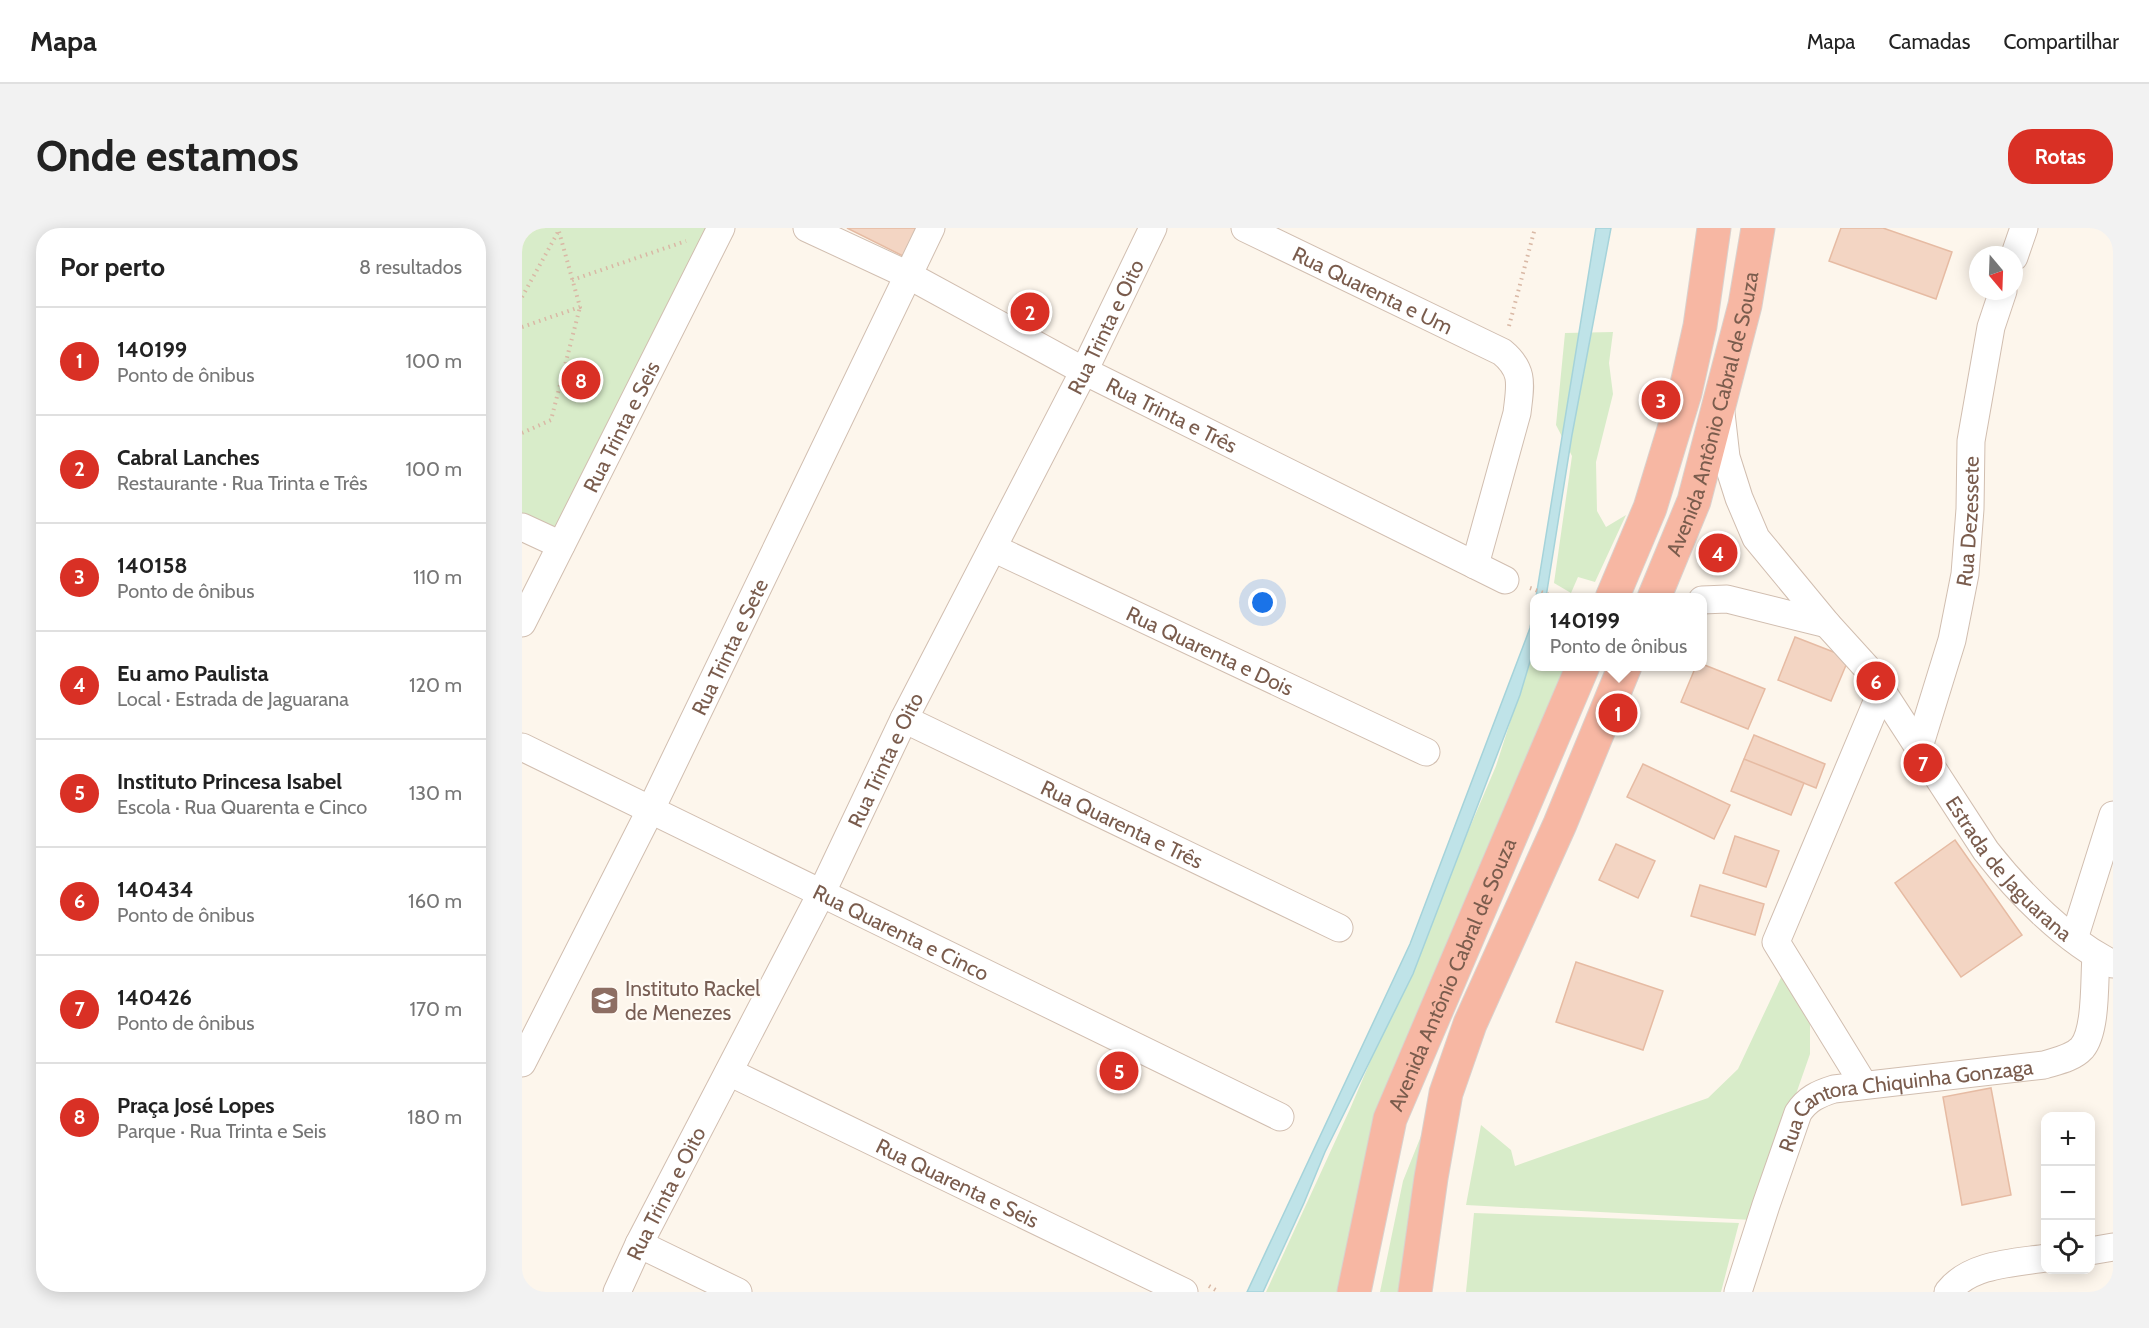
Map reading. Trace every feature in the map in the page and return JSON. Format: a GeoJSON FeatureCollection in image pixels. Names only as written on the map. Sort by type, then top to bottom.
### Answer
{"type":"FeatureCollection","features":[{"type":"Feature","properties":{"kind":"highway","name":"Avenida Antônio Cabral de Souza"},"geometry":{"type":"LineString","coordinates":[[1614,593],[1650,508],[1685,393],[1700,326],[1714,228]]}},
{"type":"Feature","properties":{"kind":"highway","name":"Avenida Antônio Cabral de Souza"},"geometry":{"type":"LineString","coordinates":[[1656,593],[1694,501],[1745,305],[1758,228]]}},
{"type":"Feature","properties":{"kind":"highway","name":"Avenida Antônio Cabral de Souza"},"geometry":{"type":"LineString","coordinates":[[1354,1292],[1390,1119],[1581,671]]}},
{"type":"Feature","properties":{"kind":"highway","name":"Avenida Antônio Cabral de Souza"},"geometry":{"type":"LineString","coordinates":[[1415,1292],[1446,1092],[1470,1024],[1560,824],[1623,671]]}},
{"type":"Feature","properties":{"kind":"street","name":"Rua Trinta e Três"},"geometry":{"type":"LineString","coordinates":[[807,228],[908,275],[1084,371],[1516,584]]}},
{"type":"Feature","properties":{"kind":"street","name":"Rua Trinta e Sete"},"geometry":{"type":"LineString","coordinates":[[522,1063],[651,809],[931,228]]}},
{"type":"Feature","properties":{"kind":"street","name":"Rua Trinta e Oito"},"geometry":{"type":"LineString","coordinates":[[617,1292],[639,1244],[821,894],[904,719],[1084,371],[1153,228]]}},
{"type":"Feature","properties":{"kind":"street","name":"Rua Quarenta e Um"},"geometry":{"type":"LineString","coordinates":[[1245,228],[1502,352]]}},
{"type":"Feature","properties":{"kind":"street"},"geometry":{"type":"LineString","coordinates":[[2018,246],[2024,228]]}},
{"type":"Feature","properties":{"kind":"street","name":"Rua Trinta e Seis"},"geometry":{"type":"LineString","coordinates":[[522,623],[721,229]]}},
{"type":"Feature","properties":{"kind":"street","name":"Rua Dezessete"},"geometry":{"type":"LineString","coordinates":[[1919,747],[1952,640],[1965,574],[1970,509],[1971,441],[1991,327],[2000,300]]}},
{"type":"Feature","properties":{"kind":"street"},"geometry":{"type":"LineString","coordinates":[[1475,565],[1517,413],[1520,390],[1519,373],[1512,360],[1502,352]]}},
{"type":"Feature","properties":{"kind":"street","name":"Estrada de Jaguarana"},"geometry":{"type":"LineString","coordinates":[[1720,406],[1726,457],[1739,498],[1756,538],[1827,624],[1868,668],[1986,851],[2005,875],[2027,898],[2074,939],[2104,960]]}},
{"type":"Feature","properties":{"kind":"street"},"geometry":{"type":"LineString","coordinates":[[522,527],[561,545]]}},
{"type":"Feature","properties":{"kind":"street","name":"Rua Quarenta e Dois"},"geometry":{"type":"LineString","coordinates":[[993,548],[1426,752]]}},
{"type":"Feature","properties":{"kind":"street"},"geometry":{"type":"LineString","coordinates":[[1707,600],[1727,599],[1827,624]]}},
{"type":"Feature","properties":{"kind":"street"},"geometry":{"type":"LineString","coordinates":[[1864,1085],[1776,942],[1882,690]]}},
{"type":"Feature","properties":{"kind":"street","name":"Rua Quarenta e Três"},"geometry":{"type":"LineString","coordinates":[[904,719],[1339,928]]}},
{"type":"Feature","properties":{"kind":"street","name":"Rua Quarenta e Cinco"},"geometry":{"type":"LineString","coordinates":[[522,747],[1280,1117]]}},
{"type":"Feature","properties":{"kind":"street"},"geometry":{"type":"LineString","coordinates":[[2074,939],[2113,815]]}},
{"type":"Feature","properties":{"kind":"street","name":"Rua Cantora Chiquinha Gonzaga"},"geometry":{"type":"LineString","coordinates":[[1738,1292],[1798,1113],[1805,1102],[1818,1094],[1834,1089],[2044,1065],[2073,1056],[2082,1048],[2088,1036],[2104,960]]}},
{"type":"Feature","properties":{"kind":"street","name":"Rua Quarenta e Seis"},"geometry":{"type":"LineString","coordinates":[[729,1072],[1184,1292]]}},
{"type":"Feature","properties":{"kind":"street"},"geometry":{"type":"LineString","coordinates":[[639,1244],[738,1292]]}},
{"type":"Feature","properties":{"kind":"street"},"geometry":{"type":"LineString","coordinates":[[2095,1250],[2113,1247]]}},
{"type":"Feature","properties":{"kind":"street"},"geometry":{"type":"LineString","coordinates":[[1948,1292],[1955,1282],[1973,1272],[2041,1259]]}},
{"type":"Feature","properties":{"kind":"path"},"geometry":{"type":"LineString","coordinates":[[1502,352],[1535,228]]}},
{"type":"Feature","properties":{"kind":"path"},"geometry":{"type":"LineString","coordinates":[[572,280],[721,229]]}},
{"type":"Feature","properties":{"kind":"path"},"geometry":{"type":"LineString","coordinates":[[522,433],[550,420],[580,307],[558,230]]}},
{"type":"Feature","properties":{"kind":"path"},"geometry":{"type":"LineString","coordinates":[[522,297],[558,230]]}},
{"type":"Feature","properties":{"kind":"path"},"geometry":{"type":"LineString","coordinates":[[522,327],[580,307]]}},
{"type":"Feature","properties":{"kind":"path"},"geometry":{"type":"LineString","coordinates":[[1516,584],[1545,593]]}},
{"type":"Feature","properties":{"kind":"green space"},"geometry":{"type":"Polygon","coordinates":[[[522,228],[715,228],[557,546],[522,528],[522,228]]]}},
{"type":"Feature","properties":{"kind":"green space"},"geometry":{"type":"Polygon","coordinates":[[[1613,332],[1609,363],[1613,394],[1596,462],[1597,511],[1606,527],[1626,515],[1595,582],[1578,577],[1571,593],[1554,583],[1572,456],[1556,425],[1565,333],[1613,332]]]}},
{"type":"Feature","properties":{"kind":"green space"},"geometry":{"type":"Polygon","coordinates":[[[1530,660],[1530,671],[1570,671],[1384,1114],[1351,1292],[1266,1292],[1350,1109],[1496,766],[1530,660]]]}},
{"type":"Feature","properties":{"kind":"green space"},"geometry":{"type":"Polygon","coordinates":[[[1785,969],[1810,1014],[1810,1054],[1752,1220],[1466,1205],[1481,1125],[1511,1150],[1515,1166],[1708,1098],[1738,1069],[1785,969]]]}},
{"type":"Feature","properties":{"kind":"green space"},"geometry":{"type":"Polygon","coordinates":[[[1431,1111],[1420,1292],[1380,1292],[1403,1181],[1431,1111]]]}},
{"type":"Feature","properties":{"kind":"green space"},"geometry":{"type":"Polygon","coordinates":[[[1474,1213],[1739,1223],[1721,1292],[1466,1292],[1474,1213]]]}},
{"type":"Feature","properties":{"kind":"water"},"geometry":{"type":"Polygon","coordinates":[[[1596,228],[1611,228],[1572,435],[1547,593],[1537,593],[1596,228]]]}},
{"type":"Feature","properties":{"kind":"water"},"geometry":{"type":"Polygon","coordinates":[[[1530,628],[1530,661],[1520,695],[1413,974],[1325,1152],[1263,1292],[1247,1292],[1410,944],[1530,628]]]}},
{"type":"Feature","properties":{"kind":"building"},"geometry":{"type":"Polygon","coordinates":[[[847,228],[917,228],[903,256],[847,228]]]}},
{"type":"Feature","properties":{"kind":"building"},"geometry":{"type":"Polygon","coordinates":[[[1841,228],[1883,228],[1952,252],[1936,299],[1829,261],[1841,228]]]}},
{"type":"Feature","properties":{"kind":"building"},"geometry":{"type":"Polygon","coordinates":[[[1795,637],[1849,658],[1831,701],[1778,680],[1795,637]]]}},
{"type":"Feature","properties":{"kind":"building"},"geometry":{"type":"Polygon","coordinates":[[[1707,666],[1765,689],[1748,729],[1681,702],[1694,671],[1707,671],[1707,666]]]}},
{"type":"Feature","properties":{"kind":"building"},"geometry":{"type":"Polygon","coordinates":[[[1754,735],[1825,764],[1816,788],[1744,759],[1754,735]]]}},
{"type":"Feature","properties":{"kind":"building"},"geometry":{"type":"Polygon","coordinates":[[[1744,759],[1804,783],[1791,815],[1731,791],[1744,759]]]}},
{"type":"Feature","properties":{"kind":"building"},"geometry":{"type":"Polygon","coordinates":[[[1643,764],[1730,805],[1714,839],[1627,797],[1643,764]]]}},
{"type":"Feature","properties":{"kind":"building"},"geometry":{"type":"Polygon","coordinates":[[[1735,836],[1779,851],[1766,887],[1723,873],[1735,836]]]}},
{"type":"Feature","properties":{"kind":"building"},"geometry":{"type":"Polygon","coordinates":[[[1955,840],[2022,935],[1961,977],[1895,883],[1955,840]]]}},
{"type":"Feature","properties":{"kind":"building"},"geometry":{"type":"Polygon","coordinates":[[[1616,844],[1655,861],[1638,898],[1599,880],[1616,844]]]}},
{"type":"Feature","properties":{"kind":"building"},"geometry":{"type":"Polygon","coordinates":[[[1700,885],[1764,904],[1755,935],[1691,916],[1700,885]]]}},
{"type":"Feature","properties":{"kind":"building"},"geometry":{"type":"Polygon","coordinates":[[[1576,962],[1663,991],[1643,1050],[1556,1022],[1576,962]]]}},
{"type":"Feature","properties":{"kind":"building"},"geometry":{"type":"Polygon","coordinates":[[[1991,1088],[2011,1195],[1962,1205],[1943,1097],[1991,1088]]]}},
{"type":"Feature","properties":{"kind":"place","name":"Cabral Lanches"},"geometry":{"type":"Point","coordinates":[1030,312]}},
{"type":"Feature","properties":{"kind":"place","name":"Praça José Lopes"},"geometry":{"type":"Point","coordinates":[581,380]}},
{"type":"Feature","properties":{"kind":"place","name":"140158"},"geometry":{"type":"Point","coordinates":[1661,400]}},
{"type":"Feature","properties":{"kind":"place","name":"Eu amo Paulista"},"geometry":{"type":"Point","coordinates":[1718,553]}},
{"type":"Feature","properties":{"kind":"place","name":"140434"},"geometry":{"type":"Point","coordinates":[1876,681]}},
{"type":"Feature","properties":{"kind":"place","name":"140199"},"geometry":{"type":"Point","coordinates":[1618,713]}},
{"type":"Feature","properties":{"kind":"place","name":"140426"},"geometry":{"type":"Point","coordinates":[1923,763]}},
{"type":"Feature","properties":{"kind":"place","name":"Instituto Rackel de Menezes"},"geometry":{"type":"Point","coordinates":[604,1000]}},
{"type":"Feature","properties":{"kind":"place","name":"Instituto Princesa Isabel"},"geometry":{"type":"Point","coordinates":[1119,1071]}}]}
